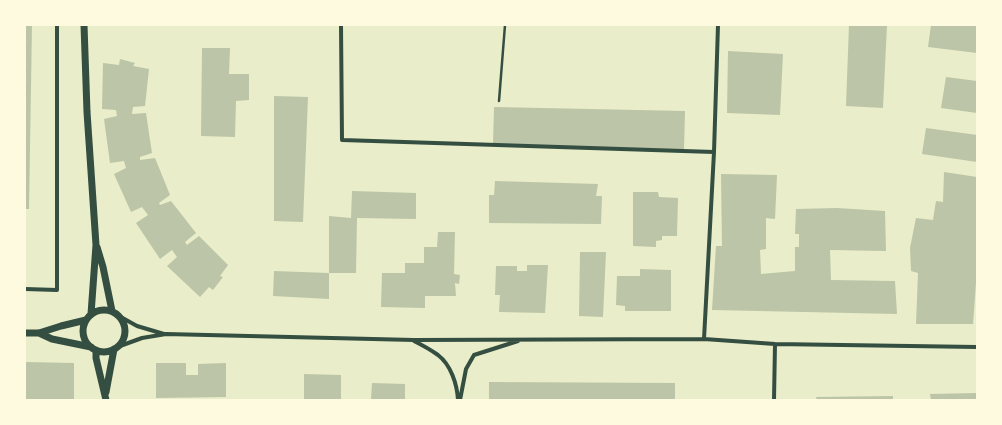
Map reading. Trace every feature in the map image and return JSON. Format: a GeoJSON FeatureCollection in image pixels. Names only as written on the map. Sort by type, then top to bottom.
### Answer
{"type":"FeatureCollection","features":[{"type":"Feature","properties":{"kind":"street"},"geometry":{"type":"LineString","coordinates":[[25,289],[57,290],[57,25]]}},
{"type":"Feature","properties":{"kind":"street"},"geometry":{"type":"LineString","coordinates":[[84,25],[87,112],[96,245],[89,317],[84,325],[84,337],[93,349],[105,399]]}},
{"type":"Feature","properties":{"kind":"street"},"geometry":{"type":"LineString","coordinates":[[341,25],[342,140],[714,152]]}},
{"type":"Feature","properties":{"kind":"street"},"geometry":{"type":"LineString","coordinates":[[704,339],[714,152],[718,25]]}},
{"type":"Feature","properties":{"kind":"street"},"geometry":{"type":"LineString","coordinates":[[96,245],[103,267],[112,311]]}},
{"type":"Feature","properties":{"kind":"street"},"geometry":{"type":"LineString","coordinates":[[25,333],[39,333],[89,317],[98,311],[105,310],[112,311],[137,326],[166,334]]}},
{"type":"Feature","properties":{"kind":"street"},"geometry":{"type":"LineString","coordinates":[[105,399],[117,348],[123,340],[125,328],[123,321],[119,316]]}},
{"type":"Feature","properties":{"kind":"street"},"geometry":{"type":"LineString","coordinates":[[39,333],[52,339],[102,352],[142,338],[166,334],[414,340],[704,339],[774,344],[977,347]]}},
{"type":"Feature","properties":{"kind":"street"},"geometry":{"type":"LineString","coordinates":[[414,340],[439,356],[451,371],[459,400]]}},
{"type":"Feature","properties":{"kind":"street"},"geometry":{"type":"LineString","coordinates":[[459,400],[466,369],[474,355],[522,340]]}},
{"type":"Feature","properties":{"kind":"street"},"geometry":{"type":"LineString","coordinates":[[774,344],[774,400]]}},
{"type":"Feature","properties":{"kind":"path"},"geometry":{"type":"LineString","coordinates":[[499,101],[505,25]]}},
{"type":"Feature","properties":{"kind":"building"},"geometry":{"type":"Polygon","coordinates":[[[25,25],[32,25],[29,209],[25,209],[25,25]]]}},
{"type":"Feature","properties":{"kind":"building"},"geometry":{"type":"Polygon","coordinates":[[[849,25],[887,25],[883,108],[846,106],[849,25]]]}},
{"type":"Feature","properties":{"kind":"building"},"geometry":{"type":"Polygon","coordinates":[[[931,25],[977,25],[977,53],[928,47],[931,25]]]}},
{"type":"Feature","properties":{"kind":"building"},"geometry":{"type":"Polygon","coordinates":[[[202,48],[230,48],[229,74],[249,74],[249,100],[236,101],[235,137],[201,136],[202,48]]]}},
{"type":"Feature","properties":{"kind":"building"},"geometry":{"type":"Polygon","coordinates":[[[728,51],[783,54],[780,115],[727,113],[728,51]]]}},
{"type":"Feature","properties":{"kind":"building"},"geometry":{"type":"Polygon","coordinates":[[[120,59],[135,63],[133,66],[149,69],[145,106],[133,107],[132,114],[146,113],[152,153],[140,157],[140,160],[155,158],[170,195],[159,203],[160,205],[171,201],[196,233],[185,242],[187,245],[199,236],[228,265],[220,276],[223,277],[213,290],[209,287],[200,297],[167,266],[177,257],[172,250],[160,259],[136,223],[148,215],[142,207],[131,212],[114,174],[126,168],[124,161],[110,163],[104,119],[117,116],[116,110],[102,109],[103,63],[119,65],[120,59]]]}},
{"type":"Feature","properties":{"kind":"building"},"geometry":{"type":"Polygon","coordinates":[[[946,77],[977,81],[977,113],[941,108],[946,77]]]}},
{"type":"Feature","properties":{"kind":"building"},"geometry":{"type":"Polygon","coordinates":[[[274,96],[308,97],[303,222],[274,221],[274,96]]]}},
{"type":"Feature","properties":{"kind":"building"},"geometry":{"type":"Polygon","coordinates":[[[494,107],[685,111],[684,150],[493,145],[494,107]]]}},
{"type":"Feature","properties":{"kind":"building"},"geometry":{"type":"Polygon","coordinates":[[[926,128],[977,135],[977,162],[922,154],[926,128]]]}},
{"type":"Feature","properties":{"kind":"building"},"geometry":{"type":"Polygon","coordinates":[[[944,172],[977,177],[977,269],[973,324],[916,324],[918,273],[911,271],[910,248],[916,218],[933,220],[936,201],[943,202],[944,172]]]}},
{"type":"Feature","properties":{"kind":"building"},"geometry":{"type":"Polygon","coordinates":[[[721,174],[777,175],[775,219],[766,218],[766,249],[760,250],[761,274],[795,271],[795,247],[799,247],[799,234],[795,234],[796,209],[837,208],[885,211],[886,251],[830,250],[831,280],[895,281],[897,314],[712,310],[716,246],[722,246],[721,174]]]}},
{"type":"Feature","properties":{"kind":"building"},"geometry":{"type":"Polygon","coordinates":[[[495,181],[598,184],[596,196],[602,196],[601,224],[489,223],[489,195],[494,195],[495,181]]]}},
{"type":"Feature","properties":{"kind":"building"},"geometry":{"type":"Polygon","coordinates":[[[352,191],[416,193],[416,219],[357,218],[356,273],[329,273],[329,216],[351,218],[352,191]]]}},
{"type":"Feature","properties":{"kind":"building"},"geometry":{"type":"Polygon","coordinates":[[[633,192],[658,192],[659,197],[678,198],[677,236],[662,236],[662,240],[656,241],[656,247],[633,246],[633,192]]]}},
{"type":"Feature","properties":{"kind":"building"},"geometry":{"type":"Polygon","coordinates":[[[438,232],[455,232],[454,274],[460,275],[459,284],[455,283],[456,296],[425,296],[425,308],[381,307],[382,273],[405,273],[405,263],[424,263],[424,247],[437,247],[438,232]]]}},
{"type":"Feature","properties":{"kind":"building"},"geometry":{"type":"Polygon","coordinates":[[[580,252],[606,252],[603,317],[579,316],[580,252]]]}},
{"type":"Feature","properties":{"kind":"building"},"geometry":{"type":"Polygon","coordinates":[[[527,265],[548,265],[545,313],[499,312],[500,295],[495,295],[496,266],[517,266],[517,271],[527,271],[527,265]]]}},
{"type":"Feature","properties":{"kind":"building"},"geometry":{"type":"Polygon","coordinates":[[[640,269],[671,270],[671,311],[625,311],[625,306],[616,305],[617,276],[640,276],[640,269]]]}},
{"type":"Feature","properties":{"kind":"building"},"geometry":{"type":"Polygon","coordinates":[[[274,271],[329,273],[329,299],[273,296],[274,271]]]}},
{"type":"Feature","properties":{"kind":"building"},"geometry":{"type":"Polygon","coordinates":[[[25,362],[74,363],[74,400],[25,400],[25,362]]]}},
{"type":"Feature","properties":{"kind":"building"},"geometry":{"type":"Polygon","coordinates":[[[156,363],[186,363],[186,375],[198,375],[198,364],[226,363],[226,397],[156,398],[156,363]]]}},
{"type":"Feature","properties":{"kind":"building"},"geometry":{"type":"Polygon","coordinates":[[[304,374],[341,375],[341,400],[304,400],[304,374]]]}},
{"type":"Feature","properties":{"kind":"building"},"geometry":{"type":"Polygon","coordinates":[[[489,382],[675,383],[675,400],[489,400],[489,382]]]}},
{"type":"Feature","properties":{"kind":"building"},"geometry":{"type":"Polygon","coordinates":[[[372,383],[405,384],[405,400],[371,400],[372,383]]]}},
{"type":"Feature","properties":{"kind":"building"},"geometry":{"type":"Polygon","coordinates":[[[977,393],[977,400],[931,400],[930,394],[977,393]]]}},
{"type":"Feature","properties":{"kind":"building"},"geometry":{"type":"Polygon","coordinates":[[[893,396],[893,400],[817,400],[816,397],[893,396]]]}}]}
